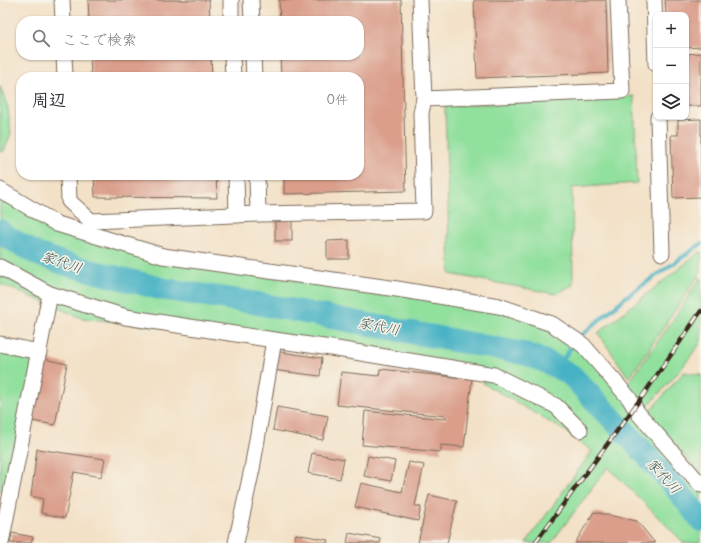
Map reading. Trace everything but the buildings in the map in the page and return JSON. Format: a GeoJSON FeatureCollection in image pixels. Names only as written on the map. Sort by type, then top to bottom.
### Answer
{"type":"FeatureCollection","features":[{"type":"Feature","properties":{"kind":"street"},"geometry":{"type":"LineString","coordinates":[[62,0],[63,16]]}},
{"type":"Feature","properties":{"kind":"street"},"geometry":{"type":"LineString","coordinates":[[231,0],[231,16]]}},
{"type":"Feature","properties":{"kind":"street"},"geometry":{"type":"LineString","coordinates":[[251,0],[252,16]]}},
{"type":"Feature","properties":{"kind":"street"},"geometry":{"type":"LineString","coordinates":[[68,180],[69,201],[91,221],[258,214],[424,211],[421,113],[424,99],[420,0]]}},
{"type":"Feature","properties":{"kind":"street"},"geometry":{"type":"LineString","coordinates":[[424,99],[622,92],[618,0]]}},
{"type":"Feature","properties":{"kind":"street"},"geometry":{"type":"LineString","coordinates":[[654,0],[656,48]]}},
{"type":"Feature","properties":{"kind":"street"},"geometry":{"type":"LineString","coordinates":[[64,60],[64,72]]}},
{"type":"Feature","properties":{"kind":"street"},"geometry":{"type":"LineString","coordinates":[[232,60],[233,72]]}},
{"type":"Feature","properties":{"kind":"street"},"geometry":{"type":"LineString","coordinates":[[253,60],[254,72]]}},
{"type":"Feature","properties":{"kind":"street"},"geometry":{"type":"LineString","coordinates":[[658,120],[662,253]]}},
{"type":"Feature","properties":{"kind":"street"},"geometry":{"type":"LineString","coordinates":[[236,180],[237,215]]}},
{"type":"Feature","properties":{"kind":"street"},"geometry":{"type":"LineString","coordinates":[[257,180],[258,214]]}},
{"type":"Feature","properties":{"kind":"street"},"geometry":{"type":"LineString","coordinates":[[0,190],[57,224],[163,256],[397,289],[499,306],[552,324],[583,345],[630,398],[638,413],[701,485]]}},
{"type":"Feature","properties":{"kind":"street"},"geometry":{"type":"LineString","coordinates":[[0,267],[50,294],[126,317],[494,374],[556,406],[580,430]]}},
{"type":"Feature","properties":{"kind":"street"},"geometry":{"type":"LineString","coordinates":[[1,543],[50,294]]}},
{"type":"Feature","properties":{"kind":"street"},"geometry":{"type":"LineString","coordinates":[[236,543],[252,469],[274,340]]}},
{"type":"Feature","properties":{"kind":"street"},"geometry":{"type":"LineString","coordinates":[[0,344],[39,352]]}},
{"type":"Feature","properties":{"kind":"green space"},"geometry":{"type":"Polygon","coordinates":[[[0,86],[8,108],[11,133],[4,151],[0,152],[0,86]]]}},
{"type":"Feature","properties":{"kind":"green space"},"geometry":{"type":"Polygon","coordinates":[[[634,96],[637,183],[572,188],[573,285],[556,294],[450,274],[445,106],[634,96]]]}},
{"type":"Feature","properties":{"kind":"green space"},"geometry":{"type":"Polygon","coordinates":[[[0,191],[57,224],[99,245],[163,256],[218,272],[431,294],[541,321],[595,361],[622,392],[701,277],[701,342],[682,368],[641,414],[701,484],[701,543],[684,543],[608,467],[551,543],[526,543],[592,451],[565,431],[483,383],[485,369],[297,343],[82,318],[0,284],[0,191]]]}},
{"type":"Feature","properties":{"kind":"green space"},"geometry":{"type":"Polygon","coordinates":[[[701,251],[701,272],[629,378],[598,333],[701,251]]]}},
{"type":"Feature","properties":{"kind":"green space"},"geometry":{"type":"Polygon","coordinates":[[[0,346],[36,355],[11,491],[0,490],[0,346]]]}},
{"type":"Feature","properties":{"kind":"green space"},"geometry":{"type":"Polygon","coordinates":[[[684,372],[701,375],[701,475],[648,413],[684,372]]]}},
{"type":"Feature","properties":{"kind":"waterway","name":"家代川"},"geometry":{"type":"LineString","coordinates":[[0,231],[4,235],[37,254],[72,266],[163,289],[249,302],[526,354],[551,364],[571,375],[675,487],[701,520]]}},
{"type":"Feature","properties":{"kind":"waterway"},"geometry":{"type":"LineString","coordinates":[[582,335],[627,296],[701,244]]}},
{"type":"Feature","properties":{"kind":"waterway"},"geometry":{"type":"LineString","coordinates":[[557,367],[573,345]]}},
{"type":"Feature","properties":{"kind":"railway"},"geometry":{"type":"LineString","coordinates":[[535,543],[644,394],[701,311]]}}]}
